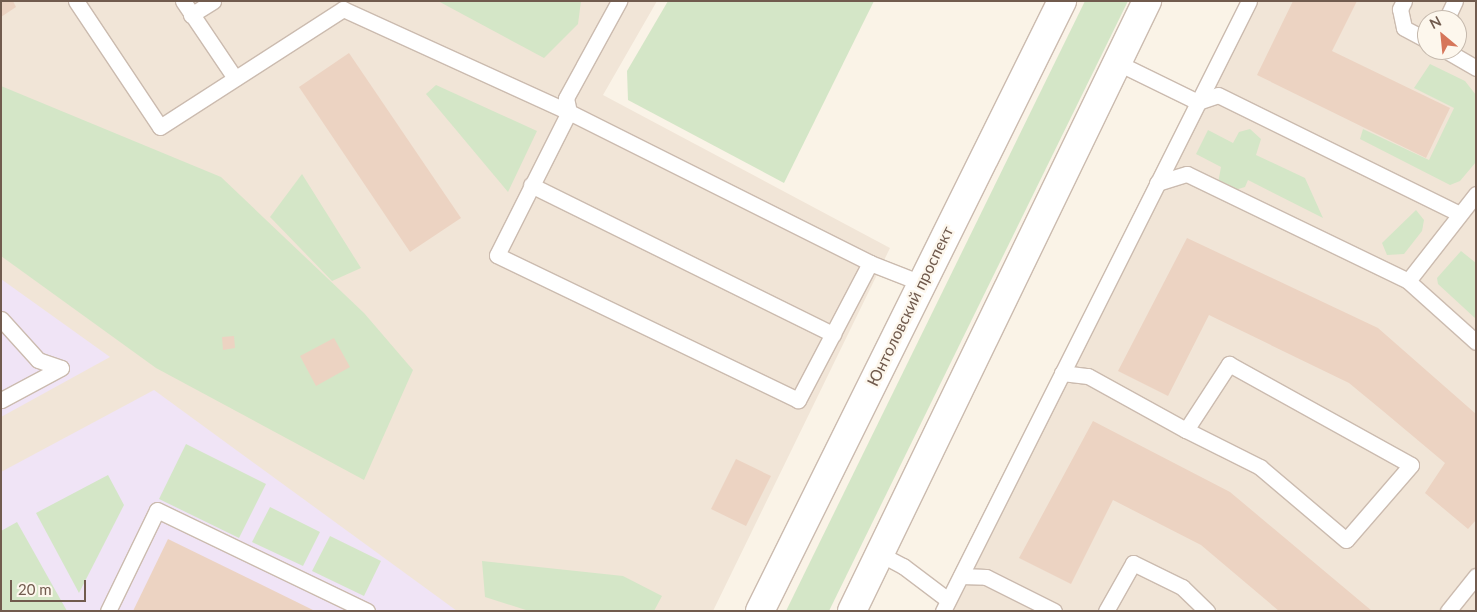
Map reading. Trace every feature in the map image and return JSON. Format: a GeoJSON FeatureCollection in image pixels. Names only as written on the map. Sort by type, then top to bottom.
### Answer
{"type":"FeatureCollection","features":[{"type":"Feature","properties":{"kind":"street","name":"Юнтоловский проспект"},"geometry":{"type":"LineString","coordinates":[[760,611],[1062,1]]}},
{"type":"Feature","properties":{"kind":"street"},"geometry":{"type":"LineString","coordinates":[[852,611],[1147,1]]}},
{"type":"Feature","properties":{"kind":"lane"},"geometry":{"type":"LineString","coordinates":[[76,1],[160,127],[343,9],[570,112],[870,263],[921,283]]}},
{"type":"Feature","properties":{"kind":"lane"},"geometry":{"type":"LineString","coordinates":[[182,1],[235,78]]}},
{"type":"Feature","properties":{"kind":"lane"},"geometry":{"type":"LineString","coordinates":[[192,15],[214,1]]}},
{"type":"Feature","properties":{"kind":"lane"},"geometry":{"type":"LineString","coordinates":[[619,1],[566,98],[570,112],[497,255],[798,400],[870,263]]}},
{"type":"Feature","properties":{"kind":"lane"},"geometry":{"type":"LineString","coordinates":[[880,554],[903,566],[946,605],[1249,1]]}},
{"type":"Feature","properties":{"kind":"lane"},"geometry":{"type":"LineString","coordinates":[[1404,1],[1400,9],[1404,28],[1417,35]]}},
{"type":"Feature","properties":{"kind":"lane"},"geometry":{"type":"LineString","coordinates":[[1462,60],[1476,68]]}},
{"type":"Feature","properties":{"kind":"lane"},"geometry":{"type":"LineString","coordinates":[[1116,62],[1198,102],[1218,95],[1458,213]]}},
{"type":"Feature","properties":{"kind":"lane"},"geometry":{"type":"LineString","coordinates":[[1157,183],[1187,174],[1408,281],[1476,342]]}},
{"type":"Feature","properties":{"kind":"lane"},"geometry":{"type":"LineString","coordinates":[[531,186],[833,334]]}},
{"type":"Feature","properties":{"kind":"lane"},"geometry":{"type":"LineString","coordinates":[[1408,281],[1458,213],[1476,194]]}},
{"type":"Feature","properties":{"kind":"lane"},"geometry":{"type":"LineString","coordinates":[[1,319],[38,360],[61,368],[1,400]]}},
{"type":"Feature","properties":{"kind":"lane"},"geometry":{"type":"LineString","coordinates":[[1062,373],[1088,376],[1186,430],[1260,466],[1346,540],[1411,465],[1229,364],[1186,430]]}},
{"type":"Feature","properties":{"kind":"lane"},"geometry":{"type":"LineString","coordinates":[[108,611],[158,510],[367,611]]}},
{"type":"Feature","properties":{"kind":"lane"},"geometry":{"type":"LineString","coordinates":[[1106,611],[1133,563],[1182,587],[1207,611]]}},
{"type":"Feature","properties":{"kind":"lane"},"geometry":{"type":"LineString","coordinates":[[961,576],[986,577],[1054,611]]}},
{"type":"Feature","properties":{"kind":"lane"},"geometry":{"type":"LineString","coordinates":[[1448,611],[1476,576]]}},
{"type":"Feature","properties":{"kind":"shaded area"},"geometry":{"type":"Polygon","coordinates":[[[1,1],[657,1],[603,95],[890,248],[713,611],[1,611],[1,1]]]}},
{"type":"Feature","properties":{"kind":"shaded area"},"geometry":{"type":"Polygon","coordinates":[[[1242,1],[1476,1],[1476,611],[934,611],[1242,1]]]}},
{"type":"Feature","properties":{"kind":"shaded area"},"geometry":{"type":"Polygon","coordinates":[[[1,279],[110,357],[1,417],[1,279]]]}},
{"type":"Feature","properties":{"kind":"shaded area"},"geometry":{"type":"Polygon","coordinates":[[[154,390],[457,611],[1,611],[1,472],[154,390]]]}},
{"type":"Feature","properties":{"kind":"green space"},"geometry":{"type":"Polygon","coordinates":[[[438,1],[581,1],[578,24],[544,58],[438,1]]]}},
{"type":"Feature","properties":{"kind":"green space"},"geometry":{"type":"Polygon","coordinates":[[[668,1],[874,1],[784,183],[628,100],[627,71],[668,1]]]}},
{"type":"Feature","properties":{"kind":"green space"},"geometry":{"type":"Polygon","coordinates":[[[1085,1],[1128,1],[829,611],[786,611],[1085,1]]]}},
{"type":"Feature","properties":{"kind":"green space"},"geometry":{"type":"Polygon","coordinates":[[[1430,64],[1465,81],[1476,95],[1476,162],[1460,181],[1450,185],[1360,139],[1363,129],[1429,160],[1454,108],[1414,88],[1430,64]]]}},
{"type":"Feature","properties":{"kind":"green space"},"geometry":{"type":"Polygon","coordinates":[[[436,85],[537,131],[508,192],[426,94],[436,85]]]}},
{"type":"Feature","properties":{"kind":"green space"},"geometry":{"type":"Polygon","coordinates":[[[1,86],[221,177],[364,313],[413,370],[364,480],[156,368],[1,256],[1,86]]]}},
{"type":"Feature","properties":{"kind":"green space"},"geometry":{"type":"Polygon","coordinates":[[[1250,129],[1261,139],[1256,155],[1305,178],[1323,218],[1248,180],[1245,187],[1228,192],[1218,183],[1221,167],[1196,154],[1208,130],[1233,143],[1239,132],[1250,129]]]}},
{"type":"Feature","properties":{"kind":"green space"},"geometry":{"type":"Polygon","coordinates":[[[302,174],[361,268],[332,281],[270,217],[302,174]]]}},
{"type":"Feature","properties":{"kind":"green space"},"geometry":{"type":"Polygon","coordinates":[[[1416,210],[1424,220],[1422,231],[1404,254],[1387,255],[1382,243],[1416,210]]]}},
{"type":"Feature","properties":{"kind":"green space"},"geometry":{"type":"Polygon","coordinates":[[[1461,251],[1476,263],[1476,319],[1438,284],[1437,278],[1461,251]]]}},
{"type":"Feature","properties":{"kind":"green space"},"geometry":{"type":"Polygon","coordinates":[[[186,444],[266,484],[239,538],[159,499],[186,444]]]}},
{"type":"Feature","properties":{"kind":"green space"},"geometry":{"type":"Polygon","coordinates":[[[108,475],[124,505],[79,593],[36,513],[108,475]]]}},
{"type":"Feature","properties":{"kind":"green space"},"geometry":{"type":"Polygon","coordinates":[[[270,507],[320,532],[303,566],[252,542],[270,507]]]}},
{"type":"Feature","properties":{"kind":"green space"},"geometry":{"type":"Polygon","coordinates":[[[17,522],[67,611],[1,611],[1,531],[17,522]]]}},
{"type":"Feature","properties":{"kind":"green space"},"geometry":{"type":"Polygon","coordinates":[[[330,536],[381,561],[364,596],[312,571],[330,536]]]}},
{"type":"Feature","properties":{"kind":"green space"},"geometry":{"type":"Polygon","coordinates":[[[482,561],[623,576],[662,596],[654,611],[529,611],[485,597],[482,561]]]}},
{"type":"Feature","properties":{"kind":"building"},"geometry":{"type":"Polygon","coordinates":[[[1,1],[13,1],[16,7],[1,17],[1,1]]]}},
{"type":"Feature","properties":{"kind":"building"},"geometry":{"type":"Polygon","coordinates":[[[1293,1],[1357,1],[1332,51],[1450,108],[1426,158],[1257,75],[1293,1]]]}},
{"type":"Feature","properties":{"kind":"building"},"geometry":{"type":"Polygon","coordinates":[[[349,53],[461,218],[410,252],[299,87],[349,53]]]}},
{"type":"Feature","properties":{"kind":"building"},"geometry":{"type":"Polygon","coordinates":[[[1187,238],[1378,328],[1476,414],[1476,520],[1468,529],[1425,493],[1445,463],[1383,411],[1349,383],[1209,315],[1168,396],[1118,371],[1187,238]]]}},
{"type":"Feature","properties":{"kind":"building"},"geometry":{"type":"Polygon","coordinates":[[[234,336],[235,348],[223,350],[222,337],[234,336]]]}},
{"type":"Feature","properties":{"kind":"building"},"geometry":{"type":"Polygon","coordinates":[[[334,338],[350,367],[316,386],[300,356],[334,338]]]}},
{"type":"Feature","properties":{"kind":"building"},"geometry":{"type":"Polygon","coordinates":[[[1093,421],[1230,492],[1372,611],[1279,611],[1201,545],[1113,500],[1071,584],[1019,558],[1093,421]]]}},
{"type":"Feature","properties":{"kind":"building"},"geometry":{"type":"Polygon","coordinates":[[[736,459],[771,476],[746,526],[711,509],[736,459]]]}},
{"type":"Feature","properties":{"kind":"building"},"geometry":{"type":"Polygon","coordinates":[[[168,539],[315,611],[133,611],[168,539]]]}}]}
